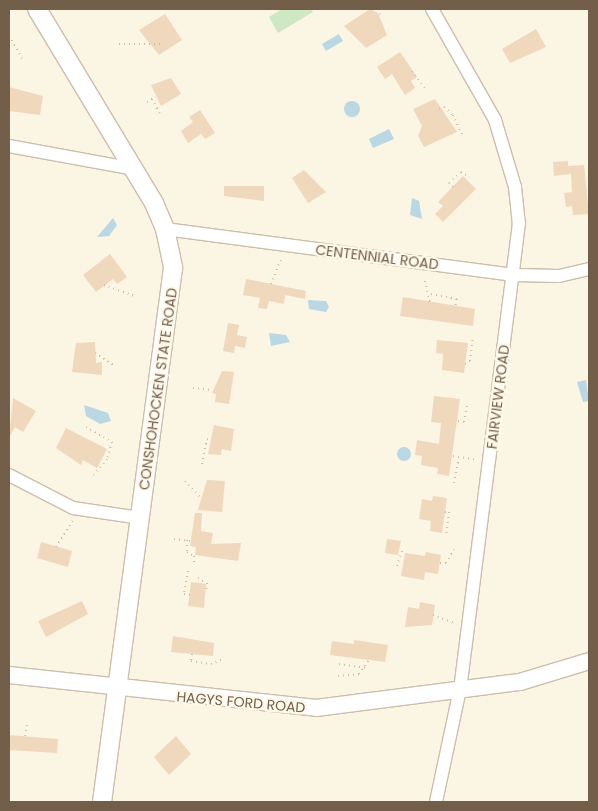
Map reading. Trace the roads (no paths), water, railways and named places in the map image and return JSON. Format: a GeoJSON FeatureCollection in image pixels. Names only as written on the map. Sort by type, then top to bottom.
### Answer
{"type":"FeatureCollection","features":[{"type":"Feature","properties":{"kind":"main road","name":"CONSHOHOCKEN STATE ROAD"},"geometry":{"type":"LineString","coordinates":[[36,9],[134,169],[165,229],[172,281],[141,518],[115,689],[102,802]]}},
{"type":"Feature","properties":{"kind":"street","name":"FAIRVIEW ROAD"},"geometry":{"type":"LineString","coordinates":[[432,9],[478,85],[507,153],[519,223],[514,275],[460,689],[436,802]]}},
{"type":"Feature","properties":{"kind":"street"},"geometry":{"type":"LineString","coordinates":[[9,146],[134,169]]}},
{"type":"Feature","properties":{"kind":"street","name":"CENTENNIAL ROAD"},"geometry":{"type":"LineString","coordinates":[[165,229],[514,275],[559,276],[589,270]]}},
{"type":"Feature","properties":{"kind":"street"},"geometry":{"type":"LineString","coordinates":[[9,475],[76,509],[141,518]]}},
{"type":"Feature","properties":{"kind":"street","name":"HAGYS FORD ROAD"},"geometry":{"type":"LineString","coordinates":[[9,675],[115,689],[316,708],[520,682],[589,661]]}},
{"type":"Feature","properties":{"kind":"water"},"geometry":{"type":"Polygon","coordinates":[[[339,34],[343,41],[326,51],[322,44],[339,34]]]}},
{"type":"Feature","properties":{"kind":"water"},"geometry":{"type":"Polygon","coordinates":[[[352,101],[358,103],[360,109],[358,115],[352,117],[346,115],[344,109],[346,103],[352,101]]]}},
{"type":"Feature","properties":{"kind":"water"},"geometry":{"type":"Polygon","coordinates":[[[389,129],[394,139],[373,148],[369,139],[389,129]]]}},
{"type":"Feature","properties":{"kind":"water"},"geometry":{"type":"Polygon","coordinates":[[[412,198],[419,201],[422,219],[410,215],[412,198]]]}},
{"type":"Feature","properties":{"kind":"water"},"geometry":{"type":"Polygon","coordinates":[[[113,218],[117,225],[109,236],[97,237],[113,218]]]}},
{"type":"Feature","properties":{"kind":"water"},"geometry":{"type":"Polygon","coordinates":[[[308,300],[326,301],[329,307],[326,312],[309,309],[308,300]]]}},
{"type":"Feature","properties":{"kind":"water"},"geometry":{"type":"Polygon","coordinates":[[[269,333],[286,335],[290,342],[271,346],[269,333]]]}},
{"type":"Feature","properties":{"kind":"water"},"geometry":{"type":"Polygon","coordinates":[[[586,380],[589,401],[583,402],[577,382],[586,380]]]}},
{"type":"Feature","properties":{"kind":"water"},"geometry":{"type":"Polygon","coordinates":[[[84,405],[108,413],[111,421],[100,424],[86,416],[84,405]]]}},
{"type":"Feature","properties":{"kind":"water"},"geometry":{"type":"Polygon","coordinates":[[[401,447],[407,447],[411,454],[407,461],[401,461],[397,457],[397,451],[401,447]]]}}]}
